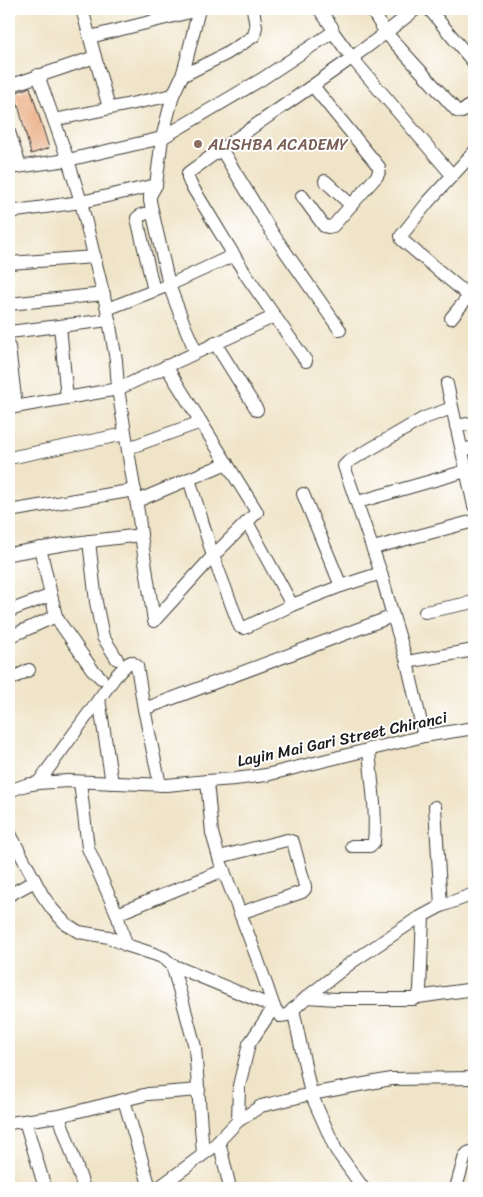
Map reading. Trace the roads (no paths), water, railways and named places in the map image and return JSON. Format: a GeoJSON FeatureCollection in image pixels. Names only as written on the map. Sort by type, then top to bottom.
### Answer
{"type":"FeatureCollection","features":[{"type":"Feature","properties":{"kind":"street"},"geometry":{"type":"LineString","coordinates":[[82,9],[109,108]]}},
{"type":"Feature","properties":{"kind":"street"},"geometry":{"type":"LineString","coordinates":[[319,9],[352,58],[452,175]]}},
{"type":"Feature","properties":{"kind":"street"},"geometry":{"type":"LineString","coordinates":[[371,9],[386,33],[457,111],[462,112],[474,102]]}},
{"type":"Feature","properties":{"kind":"street"},"geometry":{"type":"LineString","coordinates":[[306,361],[246,275],[188,178],[188,174],[352,58],[416,9]]}},
{"type":"Feature","properties":{"kind":"street"},"geometry":{"type":"LineString","coordinates":[[429,9],[474,63]]}},
{"type":"Feature","properties":{"kind":"street"},"geometry":{"type":"LineString","coordinates":[[90,37],[199,10],[182,76],[173,95],[162,138],[156,185],[150,196],[169,285],[196,352]]}},
{"type":"Feature","properties":{"kind":"street"},"geometry":{"type":"LineString","coordinates":[[182,76],[226,54],[254,36],[256,10]]}},
{"type":"Feature","properties":{"kind":"street"},"geometry":{"type":"LineString","coordinates":[[9,132],[14,167],[68,160],[162,138],[262,79],[333,32]]}},
{"type":"Feature","properties":{"kind":"street"},"geometry":{"type":"LineString","coordinates":[[9,86],[95,56]]}},
{"type":"Feature","properties":{"kind":"street"},"geometry":{"type":"LineString","coordinates":[[38,75],[68,160],[104,294],[116,360],[118,389],[136,495],[154,621],[213,556],[257,512],[166,366]]}},
{"type":"Feature","properties":{"kind":"street"},"geometry":{"type":"LineString","coordinates":[[302,196],[324,226],[333,226],[379,172],[379,167],[313,86]]}},
{"type":"Feature","properties":{"kind":"street"},"geometry":{"type":"LineString","coordinates":[[54,120],[173,95]]}},
{"type":"Feature","properties":{"kind":"street"},"geometry":{"type":"LineString","coordinates":[[221,149],[273,234],[340,330]]}},
{"type":"Feature","properties":{"kind":"street"},"geometry":{"type":"LineString","coordinates":[[452,318],[472,293],[401,238],[401,236],[452,175],[473,156]]}},
{"type":"Feature","properties":{"kind":"street"},"geometry":{"type":"LineString","coordinates":[[325,181],[351,205]]}},
{"type":"Feature","properties":{"kind":"street"},"geometry":{"type":"LineString","coordinates":[[9,212],[80,202],[156,185]]}},
{"type":"Feature","properties":{"kind":"street"},"geometry":{"type":"LineString","coordinates":[[152,212],[137,218],[154,291]]}},
{"type":"Feature","properties":{"kind":"street"},"geometry":{"type":"LineString","coordinates":[[9,332],[60,326],[108,314],[234,255]]}},
{"type":"Feature","properties":{"kind":"street"},"geometry":{"type":"LineString","coordinates":[[9,263],[95,257]]}},
{"type":"Feature","properties":{"kind":"street"},"geometry":{"type":"LineString","coordinates":[[9,304],[104,294]]}},
{"type":"Feature","properties":{"kind":"street"},"geometry":{"type":"LineString","coordinates":[[9,347],[13,407],[118,389],[275,316]]}},
{"type":"Feature","properties":{"kind":"street"},"geometry":{"type":"LineString","coordinates":[[60,326],[67,398]]}},
{"type":"Feature","properties":{"kind":"street"},"geometry":{"type":"LineString","coordinates":[[215,343],[257,410]]}},
{"type":"Feature","properties":{"kind":"street"},"geometry":{"type":"LineString","coordinates":[[447,384],[456,426],[468,448],[466,471],[474,506]]}},
{"type":"Feature","properties":{"kind":"street"},"geometry":{"type":"LineString","coordinates":[[424,736],[407,662],[381,573],[344,466],[424,418],[452,408]]}},
{"type":"Feature","properties":{"kind":"street"},"geometry":{"type":"LineString","coordinates":[[128,448],[201,422]]}},
{"type":"Feature","properties":{"kind":"street"},"geometry":{"type":"LineString","coordinates":[[456,426],[474,423]]}},
{"type":"Feature","properties":{"kind":"street"},"geometry":{"type":"LineString","coordinates":[[9,458],[125,434]]}},
{"type":"Feature","properties":{"kind":"street"},"geometry":{"type":"LineString","coordinates":[[9,511],[136,495],[189,479],[227,463]]}},
{"type":"Feature","properties":{"kind":"street"},"geometry":{"type":"LineString","coordinates":[[358,502],[466,471]]}},
{"type":"Feature","properties":{"kind":"street"},"geometry":{"type":"LineString","coordinates":[[189,479],[213,556],[240,627],[244,628],[292,605],[381,573]]}},
{"type":"Feature","properties":{"kind":"street"},"geometry":{"type":"LineString","coordinates":[[303,494],[341,586]]}},
{"type":"Feature","properties":{"kind":"street"},"geometry":{"type":"LineString","coordinates":[[373,548],[474,521]]}},
{"type":"Feature","properties":{"kind":"street"},"geometry":{"type":"LineString","coordinates":[[247,522],[292,605]]}},
{"type":"Feature","properties":{"kind":"street"},"geometry":{"type":"LineString","coordinates":[[9,554],[141,534]]}},
{"type":"Feature","properties":{"kind":"street"},"geometry":{"type":"LineString","coordinates":[[89,541],[96,602],[104,637],[117,659]]}},
{"type":"Feature","properties":{"kind":"street"},"geometry":{"type":"LineString","coordinates":[[40,548],[56,616],[92,669],[101,678]]}},
{"type":"Feature","properties":{"kind":"street"},"geometry":{"type":"LineString","coordinates":[[9,611],[51,595]]}},
{"type":"Feature","properties":{"kind":"street"},"geometry":{"type":"LineString","coordinates":[[425,612],[474,602]]}},
{"type":"Feature","properties":{"kind":"street"},"geometry":{"type":"LineString","coordinates":[[9,637],[56,616]]}},
{"type":"Feature","properties":{"kind":"street"},"geometry":{"type":"LineString","coordinates":[[144,709],[393,616]]}},
{"type":"Feature","properties":{"kind":"street"},"geometry":{"type":"LineString","coordinates":[[407,662],[474,650]]}},
{"type":"Feature","properties":{"kind":"street"},"geometry":{"type":"LineString","coordinates":[[38,783],[115,678],[131,662],[136,666],[160,784]]}},
{"type":"Feature","properties":{"kind":"street"},"geometry":{"type":"LineString","coordinates":[[9,680],[29,670]]}},
{"type":"Feature","properties":{"kind":"street"},"geometry":{"type":"LineString","coordinates":[[99,699],[112,783]]}},
{"type":"Feature","properties":{"kind":"street","name":"Layin Mai Gari Street Chiranci"},"geometry":{"type":"LineString","coordinates":[[9,791],[38,783],[160,784],[266,775],[424,736],[474,728]]}},
{"type":"Feature","properties":{"kind":"street"},"geometry":{"type":"LineString","coordinates":[[352,846],[370,846],[374,842],[374,811],[369,749]]}},
{"type":"Feature","properties":{"kind":"street"},"geometry":{"type":"LineString","coordinates":[[207,781],[212,833],[219,857],[274,1007],[280,1016],[287,1015],[352,962],[415,920],[441,906],[474,894]]}},
{"type":"Feature","properties":{"kind":"street"},"geometry":{"type":"LineString","coordinates":[[80,782],[88,848],[117,914],[126,946]]}},
{"type":"Feature","properties":{"kind":"street"},"geometry":{"type":"LineString","coordinates":[[435,807],[441,906]]}},
{"type":"Feature","properties":{"kind":"street"},"geometry":{"type":"LineString","coordinates":[[9,832],[34,882],[53,910],[66,924],[79,932],[109,937],[126,946],[154,954],[164,958],[172,965],[274,1007]]}},
{"type":"Feature","properties":{"kind":"street"},"geometry":{"type":"LineString","coordinates":[[219,857],[287,840],[293,842],[306,886],[305,889],[302,892],[240,913]]}},
{"type":"Feature","properties":{"kind":"street"},"geometry":{"type":"LineString","coordinates":[[117,914],[224,870]]}},
{"type":"Feature","properties":{"kind":"street"},"geometry":{"type":"LineString","coordinates":[[9,895],[34,882]]}},
{"type":"Feature","properties":{"kind":"street"},"geometry":{"type":"LineString","coordinates":[[418,997],[420,990],[423,916]]}},
{"type":"Feature","properties":{"kind":"street"},"geometry":{"type":"LineString","coordinates":[[172,965],[195,1048],[203,1154]]}},
{"type":"Feature","properties":{"kind":"street"},"geometry":{"type":"LineString","coordinates":[[307,997],[414,999],[474,989]]}},
{"type":"Feature","properties":{"kind":"street"},"geometry":{"type":"LineString","coordinates":[[238,1121],[239,1086],[250,1044],[274,1007]]}},
{"type":"Feature","properties":{"kind":"street"},"geometry":{"type":"LineString","coordinates":[[293,1009],[311,1094],[336,1150],[360,1188]]}},
{"type":"Feature","properties":{"kind":"street"},"geometry":{"type":"LineString","coordinates":[[162,1187],[219,1141],[238,1121],[261,1106],[311,1094],[391,1079],[474,1078]]}},
{"type":"Feature","properties":{"kind":"street"},"geometry":{"type":"LineString","coordinates":[[9,1123],[58,1116],[160,1092],[199,1090]]}},
{"type":"Feature","properties":{"kind":"street"},"geometry":{"type":"LineString","coordinates":[[124,1100],[150,1188]]}},
{"type":"Feature","properties":{"kind":"street"},"geometry":{"type":"LineString","coordinates":[[58,1116],[84,1188]]}},
{"type":"Feature","properties":{"kind":"street"},"geometry":{"type":"LineString","coordinates":[[25,1121],[45,1188]]}},
{"type":"Feature","properties":{"kind":"street"},"geometry":{"type":"LineString","coordinates":[[219,1141],[230,1188]]}},
{"type":"Feature","properties":{"kind":"street"},"geometry":{"type":"LineString","coordinates":[[456,1188],[465,1156],[474,1151]]}},
{"type":"Feature","properties":{"kind":"place","name":"ALISHBA ACADEMY"},"geometry":{"type":"Point","coordinates":[198,144]}}]}
